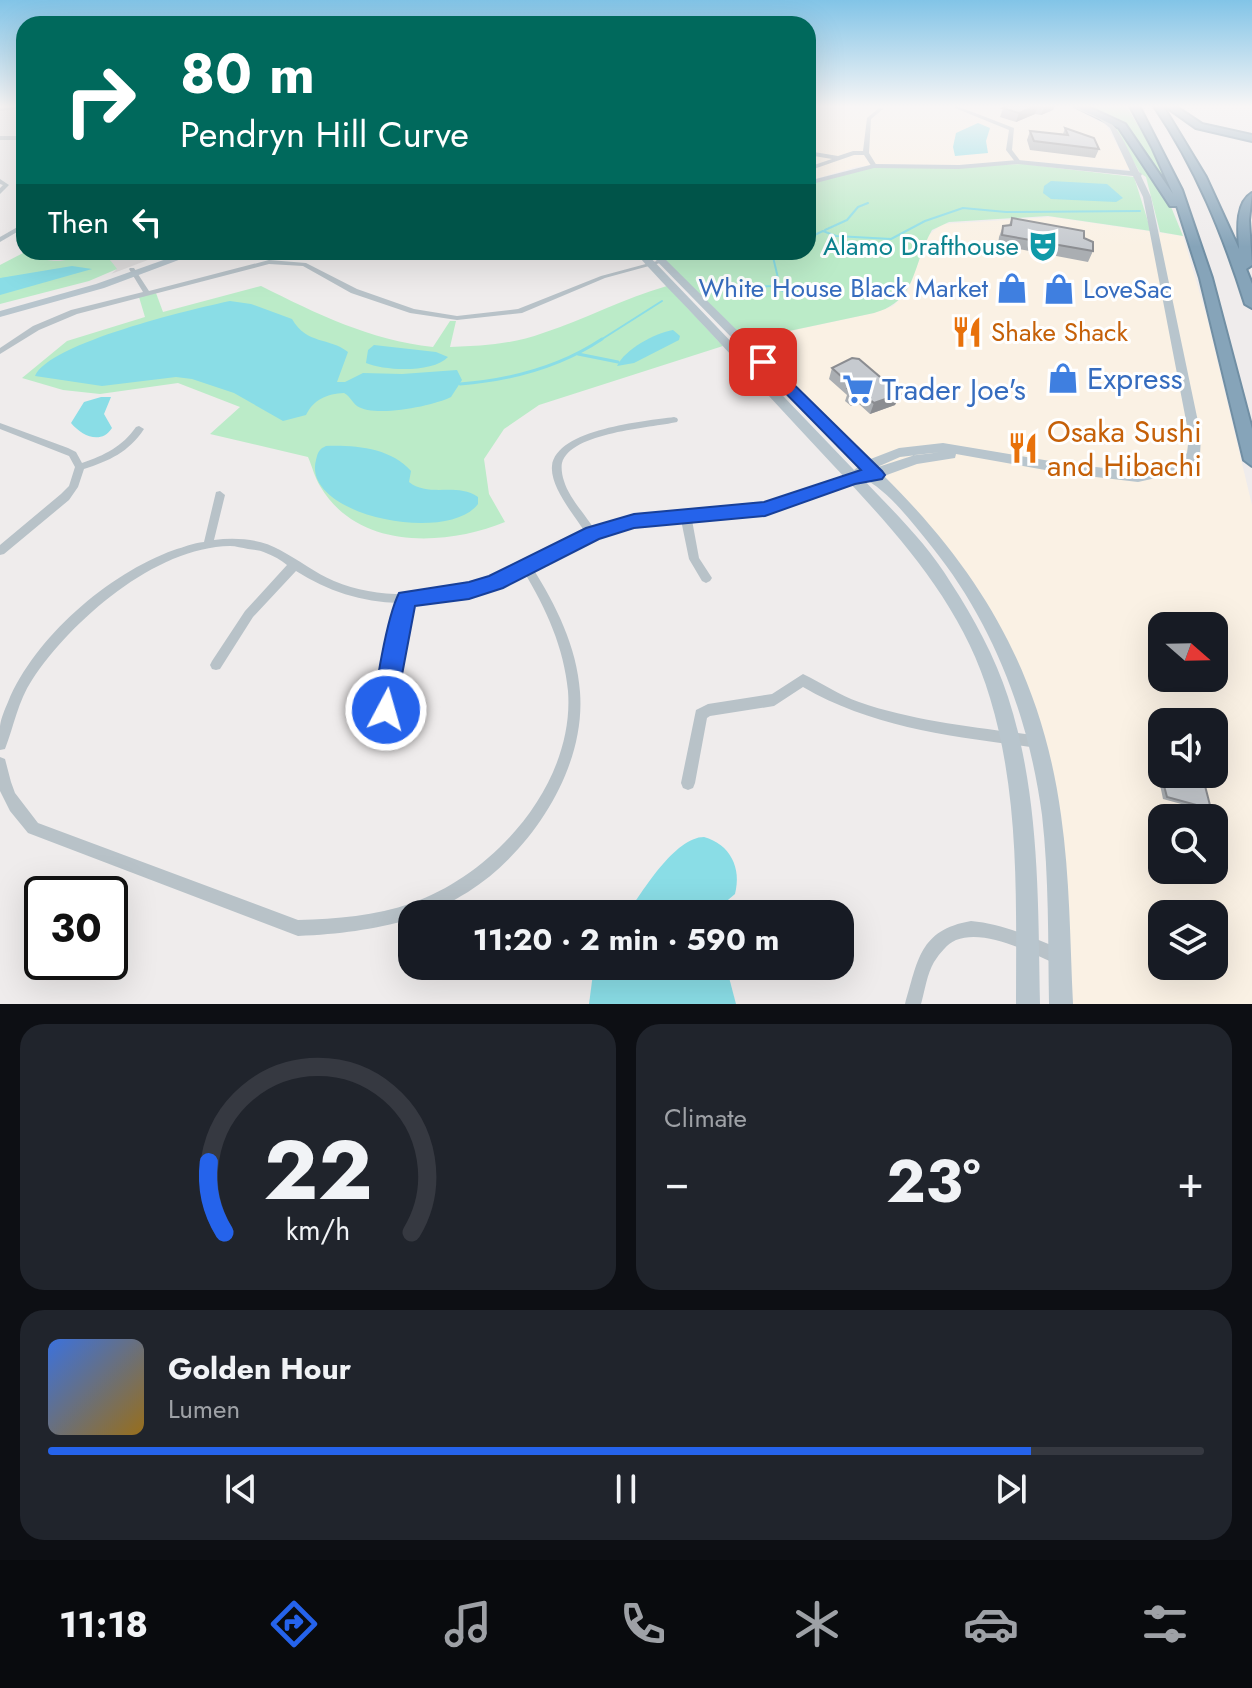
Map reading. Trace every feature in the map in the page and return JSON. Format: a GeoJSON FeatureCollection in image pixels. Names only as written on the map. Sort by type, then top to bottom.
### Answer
{"type":"FeatureCollection","features":[{"type":"Feature","properties":{"kind":"highway"},"geometry":{"type":"LineString","coordinates":[[1140,153],[1168,194],[1200,254]]}},
{"type":"Feature","properties":{"kind":"highway"},"geometry":{"type":"LineString","coordinates":[[1160,153],[1174,181],[1200,254],[1252,460]]}},
{"type":"Feature","properties":{"kind":"highway"},"geometry":{"type":"LineString","coordinates":[[1189,153],[1225,225],[1251,300]]}},
{"type":"Feature","properties":{"kind":"highway"},"geometry":{"type":"LineString","coordinates":[[1251,300],[1243,220],[1252,196]]}},
{"type":"Feature","properties":{"kind":"street"},"geometry":{"type":"LineString","coordinates":[[816,166],[866,153],[874,166]]}},
{"type":"Feature","properties":{"kind":"street"},"geometry":{"type":"LineString","coordinates":[[1011,153],[1018,162]]}},
{"type":"Feature","properties":{"kind":"street"},"geometry":{"type":"LineString","coordinates":[[0,744],[14,702],[27,678],[57,639],[126,578],[178,553],[208,545],[248,543],[265,548],[333,586],[356,593],[406,599],[469,591],[527,568],[592,534],[634,521],[765,509],[871,470],[915,460],[968,453],[1138,477],[1178,469],[1193,455],[1195,436],[1147,197],[1126,153]]}},
{"type":"Feature","properties":{"kind":"street"},"geometry":{"type":"LineString","coordinates":[[816,154],[839,158]]}},
{"type":"Feature","properties":{"kind":"street"},"geometry":{"type":"LineString","coordinates":[[816,181],[874,166],[959,167],[1018,162],[1138,174]]}},
{"type":"Feature","properties":{"kind":"street"},"geometry":{"type":"LineString","coordinates":[[0,181],[6,185],[0,192]]}},
{"type":"Feature","properties":{"kind":"street"},"geometry":{"type":"LineString","coordinates":[[0,308],[134,272],[161,260]]}},
{"type":"Feature","properties":{"kind":"street"},"geometry":{"type":"LineString","coordinates":[[0,314],[171,260]]}},
{"type":"Feature","properties":{"kind":"street"},"geometry":{"type":"LineString","coordinates":[[0,352],[47,322],[256,265],[304,264],[335,283],[413,311],[451,318],[476,318],[519,311],[653,260]]}},
{"type":"Feature","properties":{"kind":"street"},"geometry":{"type":"LineString","coordinates":[[657,260],[871,470],[939,543],[974,594],[1008,658],[1038,742],[1053,829],[1061,1004]]}},
{"type":"Feature","properties":{"kind":"street"},"geometry":{"type":"LineString","coordinates":[[657,260],[920,550],[952,596],[992,676],[1012,738],[1025,822],[1028,1004]]}},
{"type":"Feature","properties":{"kind":"street"},"geometry":{"type":"LineString","coordinates":[[134,272],[147,293]]}},
{"type":"Feature","properties":{"kind":"street"},"geometry":{"type":"LineString","coordinates":[[592,534],[558,480],[557,467],[562,456],[571,445],[594,434],[674,420]]}},
{"type":"Feature","properties":{"kind":"street"},"geometry":{"type":"LineString","coordinates":[[0,426],[73,454],[80,467],[73,487],[65,497],[0,551]]}},
{"type":"Feature","properties":{"kind":"street"},"geometry":{"type":"LineString","coordinates":[[80,467],[102,460],[130,444],[139,429]]}},
{"type":"Feature","properties":{"kind":"street"},"geometry":{"type":"LineString","coordinates":[[208,545],[220,495]]}},
{"type":"Feature","properties":{"kind":"street"},"geometry":{"type":"LineString","coordinates":[[686,517],[694,559],[706,578]]}},
{"type":"Feature","properties":{"kind":"street"},"geometry":{"type":"LineString","coordinates":[[216,665],[249,614],[294,565]]}},
{"type":"Feature","properties":{"kind":"street"},"geometry":{"type":"LineString","coordinates":[[0,764],[3,787],[16,809],[33,828],[298,928],[340,929],[384,921],[425,907],[464,888],[499,860],[528,827],[563,766],[574,694],[569,662],[558,625],[527,568]]}},
{"type":"Feature","properties":{"kind":"street"},"geometry":{"type":"LineString","coordinates":[[386,710],[387,686],[406,599]]}},
{"type":"Feature","properties":{"kind":"street"},"geometry":{"type":"LineString","coordinates":[[688,783],[701,714],[708,710],[774,700],[803,680],[847,705],[930,725],[1038,742]]}},
{"type":"Feature","properties":{"kind":"street"},"geometry":{"type":"LineString","coordinates":[[913,1004],[928,957],[940,940],[955,929],[975,928],[1059,957]]}},
{"type":"Feature","properties":{"kind":"shaded area"},"geometry":{"type":"Polygon","coordinates":[[[816,153],[1121,153],[1131,170],[1024,161],[856,167],[816,179],[816,153]]]}},
{"type":"Feature","properties":{"kind":"shaded area"},"geometry":{"type":"Polygon","coordinates":[[[1052,217],[1183,236],[1207,318],[1252,505],[1252,1004],[1061,1004],[1038,742],[957,567],[743,341],[874,313],[893,306],[907,292],[929,235],[942,224],[1052,217]]]}},
{"type":"Feature","properties":{"kind":"shaded area"},"geometry":{"type":"Polygon","coordinates":[[[30,260],[73,260],[53,266],[30,260]]]}},
{"type":"Feature","properties":{"kind":"shaded area"},"geometry":{"type":"Polygon","coordinates":[[[106,260],[148,260],[111,274],[116,270],[106,260]]]}},
{"type":"Feature","properties":{"kind":"green space"},"geometry":{"type":"Polygon","coordinates":[[[1129,153],[1137,153],[1167,197],[1183,236],[1160,232],[1146,177],[1140,173],[1129,153]]]}},
{"type":"Feature","properties":{"kind":"green space"},"geometry":{"type":"Polygon","coordinates":[[[1144,153],[1154,153],[1168,185],[1144,153]]]}},
{"type":"Feature","properties":{"kind":"green space"},"geometry":{"type":"Polygon","coordinates":[[[1023,164],[1134,177],[1151,231],[1048,216],[949,222],[932,230],[912,280],[899,300],[888,307],[874,313],[746,340],[665,260],[816,260],[816,182],[869,168],[1023,164]]]}},
{"type":"Feature","properties":{"kind":"green space"},"geometry":{"type":"Polygon","coordinates":[[[16,257],[16,260],[110,260],[117,269],[89,281],[0,304],[0,265],[16,257]]]}},
{"type":"Feature","properties":{"kind":"green space"},"geometry":{"type":"Polygon","coordinates":[[[261,286],[344,324],[410,344],[433,347],[450,321],[456,321],[450,347],[497,344],[532,337],[667,286],[723,346],[539,405],[504,429],[484,459],[489,494],[505,522],[457,536],[431,538],[380,532],[357,522],[336,507],[320,486],[308,457],[210,434],[240,407],[178,383],[100,394],[63,390],[22,378],[67,341],[145,317],[139,297],[156,293],[163,312],[261,286]]]}},
{"type":"Feature","properties":{"kind":"water"},"geometry":{"type":"Polygon","coordinates":[[[954,153],[988,153],[955,156],[954,153]]]}},
{"type":"Feature","properties":{"kind":"water"},"geometry":{"type":"Polygon","coordinates":[[[1051,181],[1107,184],[1123,198],[1116,202],[1051,199],[1043,193],[1044,186],[1051,181]]]}},
{"type":"Feature","properties":{"kind":"water"},"geometry":{"type":"Polygon","coordinates":[[[72,266],[92,269],[0,295],[0,278],[72,266]]]}},
{"type":"Feature","properties":{"kind":"water"},"geometry":{"type":"Polygon","coordinates":[[[230,301],[251,304],[292,319],[304,333],[348,352],[337,382],[345,382],[363,373],[457,370],[462,380],[451,397],[418,407],[390,411],[365,409],[357,406],[344,393],[327,396],[317,401],[306,415],[283,421],[234,393],[192,379],[176,377],[102,386],[35,376],[46,364],[66,351],[93,340],[230,301]]]}},
{"type":"Feature","properties":{"kind":"water"},"geometry":{"type":"Polygon","coordinates":[[[673,330],[680,336],[679,340],[634,363],[617,366],[641,343],[673,330]]]}},
{"type":"Feature","properties":{"kind":"water"},"geometry":{"type":"Polygon","coordinates":[[[374,345],[436,352],[448,357],[432,366],[385,368],[366,363],[368,350],[374,345]]]}},
{"type":"Feature","properties":{"kind":"water"},"geometry":{"type":"Polygon","coordinates":[[[111,397],[104,414],[112,428],[102,436],[92,437],[80,432],[71,423],[84,402],[111,397]]]}},
{"type":"Feature","properties":{"kind":"water"},"geometry":{"type":"Polygon","coordinates":[[[326,446],[360,447],[383,453],[403,463],[411,471],[409,482],[417,487],[470,493],[478,497],[478,504],[462,516],[438,522],[409,523],[352,509],[331,496],[317,479],[316,460],[320,450],[326,446]]]}},
{"type":"Feature","properties":{"kind":"water"},"geometry":{"type":"Polygon","coordinates":[[[704,837],[713,840],[727,851],[737,875],[735,894],[728,900],[636,900],[671,856],[693,839],[704,837]]]}},
{"type":"Feature","properties":{"kind":"water"},"geometry":{"type":"Polygon","coordinates":[[[592,980],[730,980],[736,1004],[589,1004],[592,980]]]}},
{"type":"Feature","properties":{"kind":"building"},"geometry":{"type":"Polygon","coordinates":[[[1012,218],[1084,231],[1084,238],[1093,242],[1093,251],[1002,235],[1003,226],[1011,225],[1012,218]]]}},
{"type":"Feature","properties":{"kind":"building"},"geometry":{"type":"Polygon","coordinates":[[[852,358],[859,359],[900,394],[874,403],[862,393],[855,395],[848,389],[854,388],[832,368],[852,358]]]}},
{"type":"Feature","properties":{"kind":"building"},"geometry":{"type":"Polygon","coordinates":[[[1165,788],[1206,788],[1210,804],[1193,804],[1167,797],[1165,788]]]}},
{"type":"Feature","properties":{"kind":"waterway"},"geometry":{"type":"LineString","coordinates":[[825,230],[847,220],[858,207],[868,203]]}},
{"type":"Feature","properties":{"kind":"waterway"},"geometry":{"type":"LineString","coordinates":[[816,234],[823,231],[836,236],[891,239],[925,221],[963,208],[1006,212],[1140,211]]}},
{"type":"Feature","properties":{"kind":"waterway"},"geometry":{"type":"LineString","coordinates":[[713,288],[775,286],[778,278],[774,260]]}},
{"type":"Feature","properties":{"kind":"waterway"},"geometry":{"type":"LineString","coordinates":[[775,287],[789,294]]}},
{"type":"Feature","properties":{"kind":"waterway"},"geometry":{"type":"LineString","coordinates":[[599,341],[662,301]]}},
{"type":"Feature","properties":{"kind":"waterway"},"geometry":{"type":"LineString","coordinates":[[460,384],[534,370],[569,357],[602,339]]}},
{"type":"Feature","properties":{"kind":"waterway"},"geometry":{"type":"LineString","coordinates":[[578,354],[618,362]]}},
{"type":"Feature","properties":{"kind":"place","name":"Alamo Drafthouse"},"geometry":{"type":"Point","coordinates":[1043,246]}},
{"type":"Feature","properties":{"kind":"place","name":"White House Black Market"},"geometry":{"type":"Point","coordinates":[1012,288]}},
{"type":"Feature","properties":{"kind":"place","name":"LoveSac"},"geometry":{"type":"Point","coordinates":[1059,289]}},
{"type":"Feature","properties":{"kind":"place","name":"Shake Shack"},"geometry":{"type":"Point","coordinates":[967,332]}},
{"type":"Feature","properties":{"kind":"place","name":"Express"},"geometry":{"type":"Point","coordinates":[1063,378]}},
{"type":"Feature","properties":{"kind":"place","name":"Trader Joe's"},"geometry":{"type":"Point","coordinates":[858,389]}},
{"type":"Feature","properties":{"kind":"place","name":"Osaka Sushi and Hibachi"},"geometry":{"type":"Point","coordinates":[1023,448]}},
{"type":"Feature","properties":{"kind":"route"},"geometry":{"type":"LineString","coordinates":[[386,710],[387,686],[406,599],[469,591],[496,582],[607,528],[656,518],[765,509],[854,477],[876,475],[763,362]]}}]}
